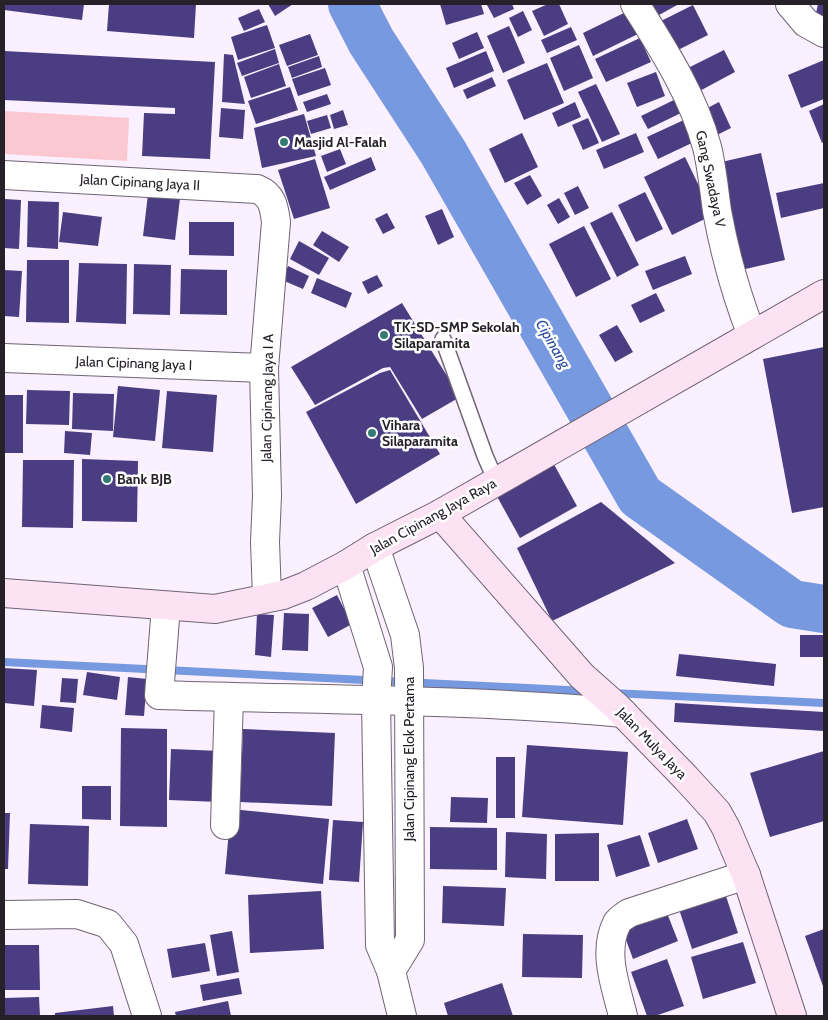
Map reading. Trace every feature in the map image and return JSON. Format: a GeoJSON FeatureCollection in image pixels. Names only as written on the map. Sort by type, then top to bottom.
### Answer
{"type":"FeatureCollection","features":[{"type":"Feature","properties":{"kind":"main road","name":"Jalan Cipinang Jaya Raya"},"geometry":{"type":"LineString","coordinates":[[4,593],[214,609],[283,595],[306,586],[375,547],[440,514],[824,294]]}},
{"type":"Feature","properties":{"kind":"main road","name":"Jalan Mulya Jaya"},"geometry":{"type":"LineString","coordinates":[[440,514],[582,676],[620,710],[717,812],[746,875],[792,1016]]}},
{"type":"Feature","properties":{"kind":"street","name":"Gang Swadaya V"},"geometry":{"type":"LineString","coordinates":[[636,4],[667,56],[695,112],[707,147],[728,266],[752,335]]}},
{"type":"Feature","properties":{"kind":"street"},"geometry":{"type":"LineString","coordinates":[[790,4],[806,23],[824,33]]}},
{"type":"Feature","properties":{"kind":"street","name":"Jalan Cipinang Jaya II"},"geometry":{"type":"LineString","coordinates":[[4,175],[257,188],[266,192],[272,200]]}},
{"type":"Feature","properties":{"kind":"street","name":"Jalan Cipinang Jaya I A"},"geometry":{"type":"LineString","coordinates":[[267,597],[264,368],[276,222],[272,200]]}},
{"type":"Feature","properties":{"kind":"street","name":"Jalan Cipinang Jaya I"},"geometry":{"type":"LineString","coordinates":[[4,358],[264,368]]}},
{"type":"Feature","properties":{"kind":"street","name":"Jalan Cipinang Elok Pertama"},"geometry":{"type":"LineString","coordinates":[[375,547],[405,635],[409,668],[410,940],[391,972]]}},
{"type":"Feature","properties":{"kind":"street"},"geometry":{"type":"LineString","coordinates":[[346,565],[377,687],[380,946],[391,972],[402,1016]]}},
{"type":"Feature","properties":{"kind":"street"},"geometry":{"type":"LineString","coordinates":[[166,606],[158,696],[229,697],[377,687],[408,698],[620,710]]}},
{"type":"Feature","properties":{"kind":"street"},"geometry":{"type":"LineString","coordinates":[[225,825],[229,697]]}},
{"type":"Feature","properties":{"kind":"street"},"geometry":{"type":"LineString","coordinates":[[623,1016],[611,966],[610,950],[612,937],[618,921],[629,913],[746,875]]}},
{"type":"Feature","properties":{"kind":"street"},"geometry":{"type":"LineString","coordinates":[[4,915],[77,914],[108,924],[124,944],[147,1016]]}},
{"type":"Feature","properties":{"kind":"lane"},"geometry":{"type":"LineString","coordinates":[[443,339],[485,456],[496,481]]}},
{"type":"Feature","properties":{"kind":"shaded area"},"geometry":{"type":"Polygon","coordinates":[[[4,111],[129,118],[127,161],[4,154],[4,111]]]}},
{"type":"Feature","properties":{"kind":"building"},"geometry":{"type":"Polygon","coordinates":[[[4,4],[84,4],[82,20],[4,10],[4,4]]]}},
{"type":"Feature","properties":{"kind":"building"},"geometry":{"type":"Polygon","coordinates":[[[109,4],[196,4],[194,38],[107,31],[109,4]]]}},
{"type":"Feature","properties":{"kind":"building"},"geometry":{"type":"Polygon","coordinates":[[[268,4],[293,4],[275,16],[268,4]]]}},
{"type":"Feature","properties":{"kind":"building"},"geometry":{"type":"Polygon","coordinates":[[[440,4],[481,4],[484,14],[446,25],[440,4]]]}},
{"type":"Feature","properties":{"kind":"building"},"geometry":{"type":"Polygon","coordinates":[[[512,4],[514,9],[494,18],[487,5],[512,4]]]}},
{"type":"Feature","properties":{"kind":"building"},"geometry":{"type":"Polygon","coordinates":[[[548,4],[559,4],[568,24],[544,36],[532,11],[548,4]]]}},
{"type":"Feature","properties":{"kind":"building"},"geometry":{"type":"Polygon","coordinates":[[[652,4],[679,4],[659,15],[652,4]]]}},
{"type":"Feature","properties":{"kind":"building"},"geometry":{"type":"Polygon","coordinates":[[[818,4],[824,4],[824,20],[815,18],[818,4]]]}},
{"type":"Feature","properties":{"kind":"building"},"geometry":{"type":"Polygon","coordinates":[[[693,5],[708,35],[672,53],[657,23],[693,5]]]}},
{"type":"Feature","properties":{"kind":"building"},"geometry":{"type":"Polygon","coordinates":[[[259,9],[265,22],[244,31],[238,18],[259,9]]]}},
{"type":"Feature","properties":{"kind":"building"},"geometry":{"type":"Polygon","coordinates":[[[630,10],[640,33],[593,56],[583,33],[630,10]]]}},
{"type":"Feature","properties":{"kind":"building"},"geometry":{"type":"Polygon","coordinates":[[[523,11],[532,30],[518,37],[509,18],[523,11]]]}},
{"type":"Feature","properties":{"kind":"building"},"geometry":{"type":"Polygon","coordinates":[[[267,25],[275,48],[238,60],[231,37],[267,25]]]}},
{"type":"Feature","properties":{"kind":"building"},"geometry":{"type":"Polygon","coordinates":[[[509,26],[525,63],[503,73],[487,36],[509,26]]]}},
{"type":"Feature","properties":{"kind":"building"},"geometry":{"type":"Polygon","coordinates":[[[571,27],[577,40],[547,53],[541,40],[571,27]]]}},
{"type":"Feature","properties":{"kind":"building"},"geometry":{"type":"Polygon","coordinates":[[[477,32],[484,48],[459,59],[452,43],[477,32]]]}},
{"type":"Feature","properties":{"kind":"building"},"geometry":{"type":"Polygon","coordinates":[[[310,34],[318,55],[287,66],[279,45],[310,34]]]}},
{"type":"Feature","properties":{"kind":"building"},"geometry":{"type":"Polygon","coordinates":[[[640,38],[651,62],[606,82],[595,59],[640,38]]]}},
{"type":"Feature","properties":{"kind":"building"},"geometry":{"type":"Polygon","coordinates":[[[579,45],[593,78],[564,91],[550,58],[579,45]]]}},
{"type":"Feature","properties":{"kind":"building"},"geometry":{"type":"Polygon","coordinates":[[[275,49],[279,63],[242,76],[237,63],[275,49]]]}},
{"type":"Feature","properties":{"kind":"building"},"geometry":{"type":"Polygon","coordinates":[[[724,50],[735,72],[694,94],[682,71],[724,50]]]}},
{"type":"Feature","properties":{"kind":"building"},"geometry":{"type":"Polygon","coordinates":[[[4,51],[215,62],[210,159],[142,156],[144,113],[175,114],[175,108],[4,100],[4,51]]]}},
{"type":"Feature","properties":{"kind":"building"},"geometry":{"type":"Polygon","coordinates":[[[486,51],[494,71],[454,88],[446,68],[486,51]]]}},
{"type":"Feature","properties":{"kind":"building"},"geometry":{"type":"Polygon","coordinates":[[[224,54],[233,55],[245,104],[222,102],[224,54]]]}},
{"type":"Feature","properties":{"kind":"building"},"geometry":{"type":"Polygon","coordinates":[[[319,56],[322,67],[292,78],[288,67],[319,56]]]}},
{"type":"Feature","properties":{"kind":"building"},"geometry":{"type":"Polygon","coordinates":[[[824,60],[824,99],[801,108],[788,75],[824,60]]]}},
{"type":"Feature","properties":{"kind":"building"},"geometry":{"type":"Polygon","coordinates":[[[547,63],[564,103],[524,120],[507,80],[547,63]]]}},
{"type":"Feature","properties":{"kind":"building"},"geometry":{"type":"Polygon","coordinates":[[[279,64],[286,86],[251,98],[244,77],[279,64]]]}},
{"type":"Feature","properties":{"kind":"building"},"geometry":{"type":"Polygon","coordinates":[[[325,68],[331,85],[298,96],[292,79],[325,68]]]}},
{"type":"Feature","properties":{"kind":"building"},"geometry":{"type":"Polygon","coordinates":[[[656,72],[665,96],[637,107],[627,83],[656,72]]]}},
{"type":"Feature","properties":{"kind":"building"},"geometry":{"type":"Polygon","coordinates":[[[492,77],[496,86],[467,99],[463,90],[492,77]]]}},
{"type":"Feature","properties":{"kind":"building"},"geometry":{"type":"Polygon","coordinates":[[[596,84],[620,134],[602,142],[578,92],[596,84]]]}},
{"type":"Feature","properties":{"kind":"building"},"geometry":{"type":"Polygon","coordinates":[[[290,87],[298,110],[256,124],[248,101],[290,87]]]}},
{"type":"Feature","properties":{"kind":"building"},"geometry":{"type":"Polygon","coordinates":[[[327,94],[331,104],[307,112],[303,102],[327,94]]]}},
{"type":"Feature","properties":{"kind":"building"},"geometry":{"type":"Polygon","coordinates":[[[678,98],[685,111],[648,129],[641,116],[678,98]]]}},
{"type":"Feature","properties":{"kind":"building"},"geometry":{"type":"Polygon","coordinates":[[[575,102],[581,117],[558,127],[552,113],[575,102]]]}},
{"type":"Feature","properties":{"kind":"building"},"geometry":{"type":"Polygon","coordinates":[[[719,102],[731,128],[711,138],[698,113],[719,102]]]}},
{"type":"Feature","properties":{"kind":"building"},"geometry":{"type":"Polygon","coordinates":[[[824,104],[824,142],[822,143],[809,111],[824,104]]]}},
{"type":"Feature","properties":{"kind":"building"},"geometry":{"type":"Polygon","coordinates":[[[221,108],[245,110],[243,139],[219,137],[221,108]]]}},
{"type":"Feature","properties":{"kind":"building"},"geometry":{"type":"Polygon","coordinates":[[[343,110],[348,125],[334,129],[330,115],[343,110]]]}},
{"type":"Feature","properties":{"kind":"building","name":"Masjid Al-Falah"},"geometry":{"type":"Polygon","coordinates":[[[304,114],[316,156],[262,168],[254,128],[304,114]]]}},
{"type":"Feature","properties":{"kind":"building"},"geometry":{"type":"Polygon","coordinates":[[[327,115],[331,128],[311,134],[307,121],[327,115]]]}},
{"type":"Feature","properties":{"kind":"building"},"geometry":{"type":"Polygon","coordinates":[[[588,118],[599,143],[583,150],[572,125],[588,118]]]}},
{"type":"Feature","properties":{"kind":"building"},"geometry":{"type":"Polygon","coordinates":[[[686,119],[696,141],[658,159],[647,137],[686,119]]]}},
{"type":"Feature","properties":{"kind":"building"},"geometry":{"type":"Polygon","coordinates":[[[522,133],[538,167],[505,183],[489,149],[522,133]]]}},
{"type":"Feature","properties":{"kind":"building"},"geometry":{"type":"Polygon","coordinates":[[[636,133],[644,152],[604,169],[596,150],[636,133]]]}},
{"type":"Feature","properties":{"kind":"building"},"geometry":{"type":"Polygon","coordinates":[[[340,149],[346,164],[327,172],[321,156],[340,149]]]}},
{"type":"Feature","properties":{"kind":"building"},"geometry":{"type":"Polygon","coordinates":[[[761,153],[785,260],[741,270],[717,163],[761,153]]]}},
{"type":"Feature","properties":{"kind":"building"},"geometry":{"type":"Polygon","coordinates":[[[371,157],[376,170],[330,190],[324,177],[371,157]]]}},
{"type":"Feature","properties":{"kind":"building"},"geometry":{"type":"Polygon","coordinates":[[[685,157],[713,215],[672,235],[644,177],[685,157]]]}},
{"type":"Feature","properties":{"kind":"building"},"geometry":{"type":"Polygon","coordinates":[[[315,159],[330,208],[294,219],[278,170],[315,159]]]}},
{"type":"Feature","properties":{"kind":"building"},"geometry":{"type":"Polygon","coordinates":[[[530,175],[542,196],[527,205],[514,183],[530,175]]]}},
{"type":"Feature","properties":{"kind":"building"},"geometry":{"type":"Polygon","coordinates":[[[824,183],[824,208],[781,218],[776,193],[824,183]]]}},
{"type":"Feature","properties":{"kind":"building"},"geometry":{"type":"Polygon","coordinates":[[[149,186],[181,190],[175,240],[143,236],[149,186]]]}},
{"type":"Feature","properties":{"kind":"building"},"geometry":{"type":"Polygon","coordinates":[[[578,186],[589,208],[575,215],[564,193],[578,186]]]}},
{"type":"Feature","properties":{"kind":"building"},"geometry":{"type":"Polygon","coordinates":[[[645,192],[663,229],[636,242],[618,205],[645,192]]]}},
{"type":"Feature","properties":{"kind":"building"},"geometry":{"type":"Polygon","coordinates":[[[559,198],[570,217],[558,224],[547,205],[559,198]]]}},
{"type":"Feature","properties":{"kind":"building"},"geometry":{"type":"Polygon","coordinates":[[[4,199],[21,200],[19,249],[4,248],[4,199]]]}},
{"type":"Feature","properties":{"kind":"building"},"geometry":{"type":"Polygon","coordinates":[[[28,201],[59,202],[58,249],[27,247],[28,201]]]}},
{"type":"Feature","properties":{"kind":"building"},"geometry":{"type":"Polygon","coordinates":[[[442,209],[454,237],[438,245],[425,216],[442,209]]]}},
{"type":"Feature","properties":{"kind":"building"},"geometry":{"type":"Polygon","coordinates":[[[63,212],[102,217],[98,246],[59,242],[63,212]]]}},
{"type":"Feature","properties":{"kind":"building"},"geometry":{"type":"Polygon","coordinates":[[[612,212],[639,265],[617,277],[590,223],[612,212]]]}},
{"type":"Feature","properties":{"kind":"building"},"geometry":{"type":"Polygon","coordinates":[[[387,213],[395,228],[383,234],[375,219],[387,213]]]}},
{"type":"Feature","properties":{"kind":"building"},"geometry":{"type":"Polygon","coordinates":[[[189,222],[234,222],[234,256],[189,255],[189,222]]]}},
{"type":"Feature","properties":{"kind":"building"},"geometry":{"type":"Polygon","coordinates":[[[584,226],[611,279],[576,297],[549,244],[584,226]]]}},
{"type":"Feature","properties":{"kind":"building"},"geometry":{"type":"Polygon","coordinates":[[[322,231],[349,247],[339,262],[313,245],[322,231]]]}},
{"type":"Feature","properties":{"kind":"building"},"geometry":{"type":"Polygon","coordinates":[[[299,241],[329,258],[319,275],[290,259],[299,241]]]}},
{"type":"Feature","properties":{"kind":"building"},"geometry":{"type":"Polygon","coordinates":[[[685,256],[692,274],[653,290],[645,271],[685,256]]]}},
{"type":"Feature","properties":{"kind":"building"},"geometry":{"type":"Polygon","coordinates":[[[27,260],[69,260],[69,323],[26,322],[27,260]]]}},
{"type":"Feature","properties":{"kind":"building"},"geometry":{"type":"Polygon","coordinates":[[[79,263],[127,264],[126,324],[76,322],[79,263]]]}},
{"type":"Feature","properties":{"kind":"building"},"geometry":{"type":"Polygon","coordinates":[[[134,264],[171,265],[170,315],[133,314],[134,264]]]}},
{"type":"Feature","properties":{"kind":"building"},"geometry":{"type":"Polygon","coordinates":[[[288,266],[309,276],[303,289],[282,280],[288,266]]]}},
{"type":"Feature","properties":{"kind":"building"},"geometry":{"type":"Polygon","coordinates":[[[181,269],[227,270],[227,315],[180,314],[181,269]]]}},
{"type":"Feature","properties":{"kind":"building"},"geometry":{"type":"Polygon","coordinates":[[[4,270],[22,271],[19,317],[4,316],[4,270]]]}},
{"type":"Feature","properties":{"kind":"building"},"geometry":{"type":"Polygon","coordinates":[[[377,275],[383,286],[368,294],[362,282],[377,275]]]}},
{"type":"Feature","properties":{"kind":"building"},"geometry":{"type":"Polygon","coordinates":[[[317,278],[352,293],[346,308],[311,293],[317,278]]]}},
{"type":"Feature","properties":{"kind":"building"},"geometry":{"type":"Polygon","coordinates":[[[656,293],[665,311],[640,323],[631,305],[656,293]]]}},
{"type":"Feature","properties":{"kind":"building","name":"TK-SD-SMP Sekolah Silaparamita"},"geometry":{"type":"Polygon","coordinates":[[[402,303],[460,397],[422,419],[390,367],[383,368],[315,405],[291,367],[402,303]]]}},
{"type":"Feature","properties":{"kind":"building"},"geometry":{"type":"Polygon","coordinates":[[[617,325],[633,352],[615,362],[599,335],[617,325]]]}},
{"type":"Feature","properties":{"kind":"building"},"geometry":{"type":"Polygon","coordinates":[[[824,347],[824,507],[792,513],[763,359],[824,347]]]}},
{"type":"Feature","properties":{"kind":"building","name":"Vihara Silaparamita"},"geometry":{"type":"Polygon","coordinates":[[[390,370],[440,454],[356,504],[306,412],[380,373],[390,370]]]}},
{"type":"Feature","properties":{"kind":"building"},"geometry":{"type":"Polygon","coordinates":[[[118,386],[160,390],[155,441],[113,437],[118,386]]]}},
{"type":"Feature","properties":{"kind":"building"},"geometry":{"type":"Polygon","coordinates":[[[27,390],[70,391],[69,425],[26,424],[27,390]]]}},
{"type":"Feature","properties":{"kind":"building"},"geometry":{"type":"Polygon","coordinates":[[[167,391],[217,395],[213,452],[162,448],[167,391]]]}},
{"type":"Feature","properties":{"kind":"building"},"geometry":{"type":"Polygon","coordinates":[[[73,393],[114,394],[113,431],[72,429],[73,393]]]}},
{"type":"Feature","properties":{"kind":"building"},"geometry":{"type":"Polygon","coordinates":[[[4,395],[23,395],[23,453],[4,453],[4,395]]]}},
{"type":"Feature","properties":{"kind":"building"},"geometry":{"type":"Polygon","coordinates":[[[65,431],[92,433],[90,455],[64,453],[65,431]]]}},
{"type":"Feature","properties":{"kind":"building"},"geometry":{"type":"Polygon","coordinates":[[[82,459],[138,461],[137,522],[82,521],[82,459]]]}},
{"type":"Feature","properties":{"kind":"building"},"geometry":{"type":"Polygon","coordinates":[[[551,459],[577,506],[520,538],[494,491],[551,459]]]}},
{"type":"Feature","properties":{"kind":"building"},"geometry":{"type":"Polygon","coordinates":[[[23,460],[74,460],[73,528],[22,527],[23,460]]]}},
{"type":"Feature","properties":{"kind":"building"},"geometry":{"type":"Polygon","coordinates":[[[601,502],[675,563],[552,621],[517,548],[601,502]]]}},
{"type":"Feature","properties":{"kind":"building"},"geometry":{"type":"Polygon","coordinates":[[[337,595],[352,624],[328,637],[312,608],[337,595]]]}},
{"type":"Feature","properties":{"kind":"building"},"geometry":{"type":"Polygon","coordinates":[[[284,613],[309,614],[308,651],[282,650],[284,613]]]}},
{"type":"Feature","properties":{"kind":"building"},"geometry":{"type":"Polygon","coordinates":[[[257,614],[274,615],[271,657],[255,655],[257,614]]]}},
{"type":"Feature","properties":{"kind":"building"},"geometry":{"type":"Polygon","coordinates":[[[800,635],[824,635],[824,657],[800,657],[800,635]]]}},
{"type":"Feature","properties":{"kind":"building"},"geometry":{"type":"Polygon","coordinates":[[[679,654],[776,664],[774,686],[676,676],[679,654]]]}},
{"type":"Feature","properties":{"kind":"building"},"geometry":{"type":"Polygon","coordinates":[[[4,668],[37,670],[34,706],[4,703],[4,668]]]}},
{"type":"Feature","properties":{"kind":"building"},"geometry":{"type":"Polygon","coordinates":[[[87,672],[120,677],[117,700],[83,695],[87,672]]]}},
{"type":"Feature","properties":{"kind":"building"},"geometry":{"type":"Polygon","coordinates":[[[128,677],[147,679],[144,716],[125,715],[128,677]]]}},
{"type":"Feature","properties":{"kind":"building"},"geometry":{"type":"Polygon","coordinates":[[[62,678],[78,679],[76,703],[60,702],[62,678]]]}},
{"type":"Feature","properties":{"kind":"building"},"geometry":{"type":"Polygon","coordinates":[[[675,703],[824,712],[824,731],[674,722],[675,703]]]}},
{"type":"Feature","properties":{"kind":"building"},"geometry":{"type":"Polygon","coordinates":[[[42,705],[74,708],[72,732],[40,728],[42,705]]]}},
{"type":"Feature","properties":{"kind":"building"},"geometry":{"type":"Polygon","coordinates":[[[121,728],[167,729],[167,827],[120,826],[121,728]]]}},
{"type":"Feature","properties":{"kind":"building"},"geometry":{"type":"Polygon","coordinates":[[[243,729],[335,733],[332,806],[240,802],[243,729]]]}},
{"type":"Feature","properties":{"kind":"building"},"geometry":{"type":"Polygon","coordinates":[[[527,745],[628,752],[623,825],[522,817],[527,745]]]}},
{"type":"Feature","properties":{"kind":"building"},"geometry":{"type":"Polygon","coordinates":[[[171,749],[221,751],[219,802],[169,800],[171,749]]]}},
{"type":"Feature","properties":{"kind":"building"},"geometry":{"type":"Polygon","coordinates":[[[824,751],[824,821],[770,837],[750,773],[824,751]]]}},
{"type":"Feature","properties":{"kind":"building"},"geometry":{"type":"Polygon","coordinates":[[[496,757],[515,757],[515,818],[496,818],[496,757]]]}},
{"type":"Feature","properties":{"kind":"building"},"geometry":{"type":"Polygon","coordinates":[[[82,786],[111,786],[111,820],[82,819],[82,786]]]}},
{"type":"Feature","properties":{"kind":"building"},"geometry":{"type":"Polygon","coordinates":[[[451,797],[488,798],[487,823],[450,822],[451,797]]]}},
{"type":"Feature","properties":{"kind":"building"},"geometry":{"type":"Polygon","coordinates":[[[231,809],[329,819],[323,884],[225,874],[231,809]]]}},
{"type":"Feature","properties":{"kind":"building"},"geometry":{"type":"Polygon","coordinates":[[[4,813],[10,813],[8,869],[4,869],[4,813]]]}},
{"type":"Feature","properties":{"kind":"building"},"geometry":{"type":"Polygon","coordinates":[[[687,819],[698,849],[658,863],[648,833],[687,819]]]}},
{"type":"Feature","properties":{"kind":"building"},"geometry":{"type":"Polygon","coordinates":[[[333,820],[363,822],[359,882],[329,880],[333,820]]]}},
{"type":"Feature","properties":{"kind":"building"},"geometry":{"type":"Polygon","coordinates":[[[30,824],[89,826],[88,886],[28,884],[30,824]]]}},
{"type":"Feature","properties":{"kind":"building"},"geometry":{"type":"Polygon","coordinates":[[[430,827],[497,828],[497,870],[430,869],[430,827]]]}},
{"type":"Feature","properties":{"kind":"building"},"geometry":{"type":"Polygon","coordinates":[[[506,832],[547,834],[546,879],[505,877],[506,832]]]}},
{"type":"Feature","properties":{"kind":"building"},"geometry":{"type":"Polygon","coordinates":[[[599,833],[599,881],[555,881],[555,834],[599,833]]]}},
{"type":"Feature","properties":{"kind":"building"},"geometry":{"type":"Polygon","coordinates":[[[640,835],[650,866],[616,877],[607,845],[640,835]]]}},
{"type":"Feature","properties":{"kind":"building"},"geometry":{"type":"Polygon","coordinates":[[[443,886],[506,888],[504,926],[442,923],[443,886]]]}},
{"type":"Feature","properties":{"kind":"building"},"geometry":{"type":"Polygon","coordinates":[[[321,891],[324,949],[250,953],[248,895],[321,891]]]}},
{"type":"Feature","properties":{"kind":"building"},"geometry":{"type":"Polygon","coordinates":[[[725,893],[738,933],[692,949],[679,909],[725,893]]]}},
{"type":"Feature","properties":{"kind":"building"},"geometry":{"type":"Polygon","coordinates":[[[665,908],[678,941],[633,959],[621,926],[665,908]]]}},
{"type":"Feature","properties":{"kind":"building"},"geometry":{"type":"Polygon","coordinates":[[[824,929],[824,989],[805,936],[824,929]]]}},
{"type":"Feature","properties":{"kind":"building"},"geometry":{"type":"Polygon","coordinates":[[[232,931],[239,972],[217,976],[210,935],[232,931]]]}},
{"type":"Feature","properties":{"kind":"building"},"geometry":{"type":"Polygon","coordinates":[[[523,934],[583,935],[582,978],[522,977],[523,934]]]}},
{"type":"Feature","properties":{"kind":"building"},"geometry":{"type":"Polygon","coordinates":[[[743,942],[756,983],[703,999],[691,957],[743,942]]]}},
{"type":"Feature","properties":{"kind":"building"},"geometry":{"type":"Polygon","coordinates":[[[205,943],[210,971],[172,978],[167,949],[205,943]]]}},
{"type":"Feature","properties":{"kind":"building"},"geometry":{"type":"Polygon","coordinates":[[[4,945],[39,945],[40,990],[4,990],[4,945]]]}},
{"type":"Feature","properties":{"kind":"building"},"geometry":{"type":"Polygon","coordinates":[[[667,959],[684,1006],[655,1016],[647,1016],[631,972],[667,959]]]}},
{"type":"Feature","properties":{"kind":"building"},"geometry":{"type":"Polygon","coordinates":[[[239,978],[242,994],[203,1001],[200,985],[239,978]]]}},
{"type":"Feature","properties":{"kind":"building"},"geometry":{"type":"Polygon","coordinates":[[[502,983],[513,1016],[448,1016],[444,1003],[502,983]]]}},
{"type":"Feature","properties":{"kind":"building"},"geometry":{"type":"Polygon","coordinates":[[[39,997],[40,1016],[4,1016],[4,998],[39,997]]]}},
{"type":"Feature","properties":{"kind":"building"},"geometry":{"type":"Polygon","coordinates":[[[228,1001],[231,1016],[176,1016],[175,1012],[228,1001]]]}},
{"type":"Feature","properties":{"kind":"building"},"geometry":{"type":"Polygon","coordinates":[[[113,1006],[114,1016],[55,1016],[55,1013],[113,1006]]]}},
{"type":"Feature","properties":{"kind":"waterway","name":"Cipinang"},"geometry":{"type":"LineString","coordinates":[[352,4],[371,41],[443,152],[640,496],[792,604],[824,609]]}},
{"type":"Feature","properties":{"kind":"waterway"},"geometry":{"type":"LineString","coordinates":[[4,662],[586,691]]}},
{"type":"Feature","properties":{"kind":"waterway"},"geometry":{"type":"LineString","coordinates":[[612,693],[824,703]]}},
{"type":"Feature","properties":{"kind":"place","name":"Masjid Al-Falah"},"geometry":{"type":"Point","coordinates":[284,142]}},
{"type":"Feature","properties":{"kind":"place","name":"TK-SD-SMP Sekolah Silaparamita"},"geometry":{"type":"Point","coordinates":[384,335]}},
{"type":"Feature","properties":{"kind":"place","name":"Vihara Silaparamita"},"geometry":{"type":"Point","coordinates":[372,433]}},
{"type":"Feature","properties":{"kind":"place","name":"Bank BJB"},"geometry":{"type":"Point","coordinates":[107,479]}}]}
